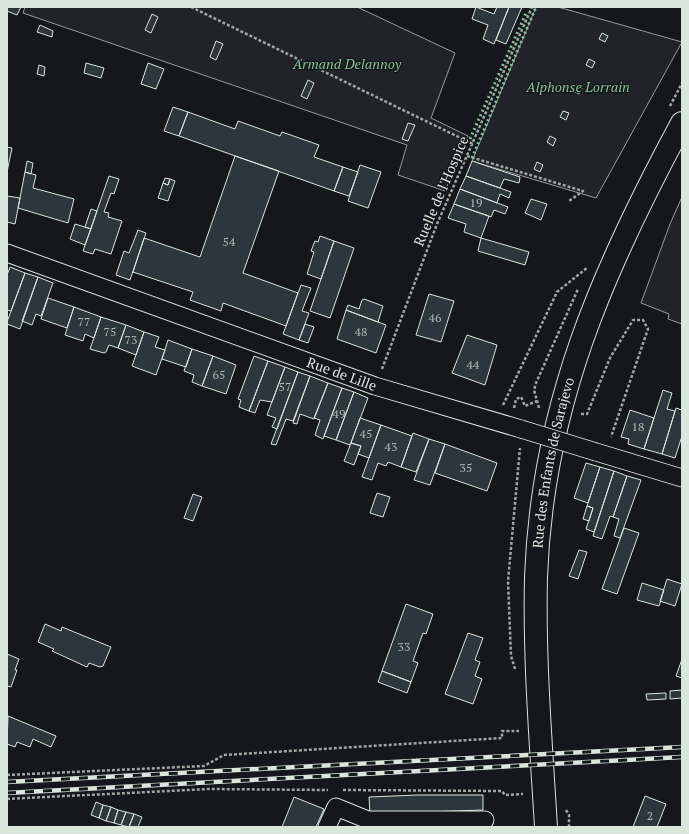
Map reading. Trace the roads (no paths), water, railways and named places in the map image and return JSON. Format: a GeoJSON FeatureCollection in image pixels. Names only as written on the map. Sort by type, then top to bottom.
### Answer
{"type":"FeatureCollection","features":[{"type":"Feature","properties":{"kind":"main road","name":"Rue des Enfants de Sarajevo"},"geometry":{"type":"LineString","coordinates":[[546,827],[536,639],[536,577],[540,520],[552,442],[572,366],[602,284],[645,191],[682,123]]}},
{"type":"Feature","properties":{"kind":"street","name":"Rue de Lille"},"geometry":{"type":"LineString","coordinates":[[7,253],[375,386],[513,426],[682,478]]}},
{"type":"Feature","properties":{"kind":"street"},"geometry":{"type":"LineString","coordinates":[[327,827],[336,807],[368,820],[485,820]]}},
{"type":"Feature","properties":{"kind":"railway"},"geometry":{"type":"LineString","coordinates":[[7,782],[682,747]]}},
{"type":"Feature","properties":{"kind":"railway"},"geometry":{"type":"LineString","coordinates":[[7,793],[682,757]]}},
{"type":"Feature","properties":{"kind":"park label","name":"Armand Delannoy"},"geometry":{"type":"Point","coordinates":[347,64]}},
{"type":"Feature","properties":{"kind":"park label","name":"Alphonse Lorrain"},"geometry":{"type":"Point","coordinates":[578,87]}}]}
